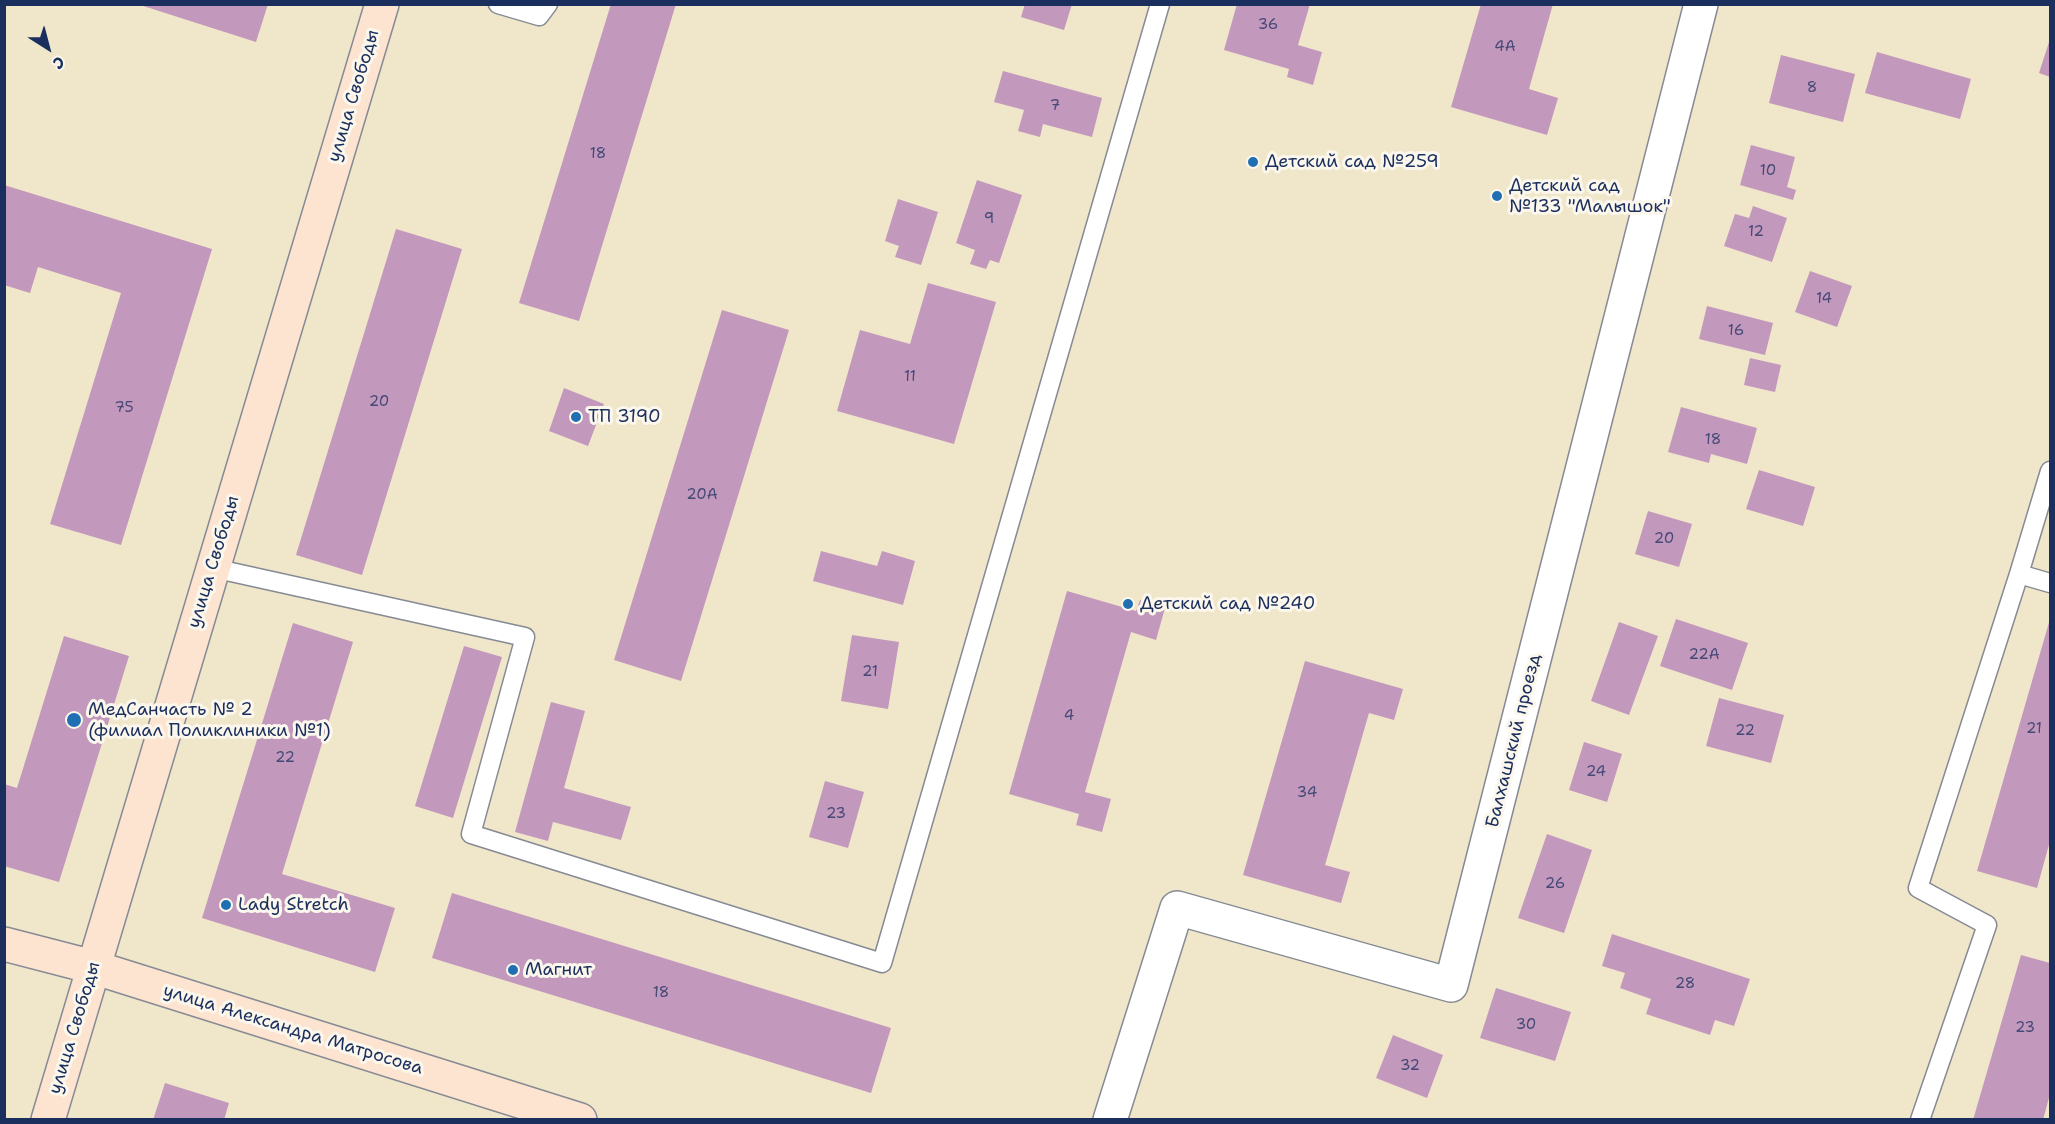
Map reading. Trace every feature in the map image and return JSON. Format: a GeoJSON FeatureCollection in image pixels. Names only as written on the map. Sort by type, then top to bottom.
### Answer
{"type":"FeatureCollection","features":[{"type":"Feature","properties":{"kind":"main road","name":"улица Свободы"},"geometry":{"type":"LineString","coordinates":[[48,1119],[382,4]]}},
{"type":"Feature","properties":{"kind":"main road","name":"улица Александра Матросова"},"geometry":{"type":"LineString","coordinates":[[4,944],[93,967],[580,1119]]}},
{"type":"Feature","properties":{"kind":"street","name":"Балхашский проезд"},"geometry":{"type":"LineString","coordinates":[[1110,1119],[1177,908],[1451,985],[1701,4]]}},
{"type":"Feature","properties":{"kind":"lane"},"geometry":{"type":"LineString","coordinates":[[498,4],[539,16],[548,4]]}},
{"type":"Feature","properties":{"kind":"lane"},"geometry":{"type":"LineString","coordinates":[[213,568],[525,637],[471,834],[882,963],[1160,4]]}},
{"type":"Feature","properties":{"kind":"lane"},"geometry":{"type":"LineString","coordinates":[[1920,1119],[1987,926],[1918,888],[2050,471]]}},
{"type":"Feature","properties":{"kind":"lane"},"geometry":{"type":"LineString","coordinates":[[2019,574],[2050,583]]}},
{"type":"Feature","properties":{"kind":"building"},"geometry":{"type":"Polygon","coordinates":[[[137,4],[268,4],[256,42],[137,4]]]}},
{"type":"Feature","properties":{"kind":"building"},"geometry":{"type":"Polygon","coordinates":[[[611,4],[676,4],[579,321],[519,303],[611,4]]]}},
{"type":"Feature","properties":{"kind":"building"},"geometry":{"type":"Polygon","coordinates":[[[1025,4],[1072,4],[1064,30],[1021,17],[1025,4]]]}},
{"type":"Feature","properties":{"kind":"building"},"geometry":{"type":"Polygon","coordinates":[[[1237,4],[1310,4],[1298,45],[1322,52],[1313,85],[1287,77],[1289,69],[1224,50],[1237,4]]]}},
{"type":"Feature","properties":{"kind":"building"},"geometry":{"type":"Polygon","coordinates":[[[1481,4],[1553,4],[1529,89],[1558,98],[1547,135],[1451,107],[1481,4]]]}},
{"type":"Feature","properties":{"kind":"building"},"geometry":{"type":"Polygon","coordinates":[[[2050,39],[2050,77],[2039,73],[2050,39]]]}},
{"type":"Feature","properties":{"kind":"building"},"geometry":{"type":"Polygon","coordinates":[[[1877,52],[1971,79],[1960,119],[1865,93],[1877,52]]]}},
{"type":"Feature","properties":{"kind":"building"},"geometry":{"type":"Polygon","coordinates":[[[1781,55],[1855,74],[1843,122],[1769,103],[1781,55]]]}},
{"type":"Feature","properties":{"kind":"building"},"geometry":{"type":"Polygon","coordinates":[[[1003,71],[1102,98],[1092,137],[1043,124],[1040,137],[1018,131],[1024,110],[994,102],[1003,71]]]}},
{"type":"Feature","properties":{"kind":"building"},"geometry":{"type":"Polygon","coordinates":[[[1751,145],[1795,157],[1787,187],[1796,190],[1793,200],[1740,185],[1751,145]]]}},
{"type":"Feature","properties":{"kind":"building"},"geometry":{"type":"Polygon","coordinates":[[[977,180],[1022,195],[999,263],[990,260],[986,269],[970,264],[975,250],[956,243],[977,180]]]}},
{"type":"Feature","properties":{"kind":"building"},"geometry":{"type":"Polygon","coordinates":[[[4,185],[212,249],[121,545],[50,524],[121,293],[38,267],[30,293],[4,285],[4,185]]]}},
{"type":"Feature","properties":{"kind":"building"},"geometry":{"type":"Polygon","coordinates":[[[898,199],[938,212],[921,265],[895,257],[899,246],[885,241],[898,199]]]}},
{"type":"Feature","properties":{"kind":"building"},"geometry":{"type":"Polygon","coordinates":[[[1753,206],[1787,218],[1772,262],[1724,246],[1735,214],[1749,218],[1753,206]]]}},
{"type":"Feature","properties":{"kind":"building"},"geometry":{"type":"Polygon","coordinates":[[[396,229],[462,249],[362,575],[296,555],[396,229]]]}},
{"type":"Feature","properties":{"kind":"building"},"geometry":{"type":"Polygon","coordinates":[[[1810,271],[1852,286],[1837,327],[1795,312],[1810,271]]]}},
{"type":"Feature","properties":{"kind":"building"},"geometry":{"type":"Polygon","coordinates":[[[928,283],[996,302],[954,444],[837,411],[860,330],[910,344],[928,283]]]}},
{"type":"Feature","properties":{"kind":"building"},"geometry":{"type":"Polygon","coordinates":[[[1707,306],[1773,323],[1765,355],[1699,339],[1707,306]]]}},
{"type":"Feature","properties":{"kind":"building"},"geometry":{"type":"Polygon","coordinates":[[[722,310],[789,330],[681,681],[614,660],[722,310]]]}},
{"type":"Feature","properties":{"kind":"building"},"geometry":{"type":"Polygon","coordinates":[[[1750,358],[1781,365],[1775,392],[1744,385],[1750,358]]]}},
{"type":"Feature","properties":{"kind":"building","name":"ТП 3190"},"geometry":{"type":"Polygon","coordinates":[[[564,388],[604,404],[588,446],[549,431],[564,388]]]}},
{"type":"Feature","properties":{"kind":"building"},"geometry":{"type":"Polygon","coordinates":[[[1681,407],[1757,428],[1747,464],[1711,454],[1709,463],[1668,452],[1681,407]]]}},
{"type":"Feature","properties":{"kind":"building"},"geometry":{"type":"Polygon","coordinates":[[[1759,470],[1815,487],[1803,526],[1746,509],[1759,470]]]}},
{"type":"Feature","properties":{"kind":"building"},"geometry":{"type":"Polygon","coordinates":[[[1648,511],[1692,524],[1679,567],[1635,554],[1648,511]]]}},
{"type":"Feature","properties":{"kind":"building"},"geometry":{"type":"Polygon","coordinates":[[[821,551],[877,566],[882,551],[915,561],[903,605],[813,581],[821,551]]]}},
{"type":"Feature","properties":{"kind":"building"},"geometry":{"type":"Polygon","coordinates":[[[1067,591],[1136,611],[1140,600],[1165,608],[1156,640],[1131,632],[1085,792],[1111,799],[1102,832],[1076,825],[1079,814],[1009,794],[1067,591]]]}},
{"type":"Feature","properties":{"kind":"building"},"geometry":{"type":"Polygon","coordinates":[[[1676,619],[1748,643],[1732,690],[1660,666],[1676,619]]]}},
{"type":"Feature","properties":{"kind":"building"},"geometry":{"type":"Polygon","coordinates":[[[2050,619],[2050,841],[2037,888],[1977,871],[2050,619]]]}},
{"type":"Feature","properties":{"kind":"building"},"geometry":{"type":"Polygon","coordinates":[[[1619,622],[1658,636],[1629,715],[1591,701],[1619,622]]]}},
{"type":"Feature","properties":{"kind":"building"},"geometry":{"type":"Polygon","coordinates":[[[293,623],[353,642],[282,874],[395,908],[375,972],[202,918],[293,623]]]}},
{"type":"Feature","properties":{"kind":"building"},"geometry":{"type":"Polygon","coordinates":[[[852,635],[899,642],[888,709],[841,701],[852,635]]]}},
{"type":"Feature","properties":{"kind":"building","name":"МедСанчасть № 2 (филиал Поликлиники №1)"},"geometry":{"type":"Polygon","coordinates":[[[64,636],[129,656],[59,882],[4,866],[4,784],[17,788],[64,636]]]}},
{"type":"Feature","properties":{"kind":"building"},"geometry":{"type":"Polygon","coordinates":[[[464,646],[502,657],[453,818],[415,806],[464,646]]]}},
{"type":"Feature","properties":{"kind":"building"},"geometry":{"type":"Polygon","coordinates":[[[1305,661],[1403,689],[1394,720],[1369,713],[1325,865],[1350,872],[1341,903],[1243,875],[1305,661]]]}},
{"type":"Feature","properties":{"kind":"building"},"geometry":{"type":"Polygon","coordinates":[[[1719,698],[1784,715],[1771,763],[1706,746],[1719,698]]]}},
{"type":"Feature","properties":{"kind":"building"},"geometry":{"type":"Polygon","coordinates":[[[551,702],[585,711],[564,788],[631,807],[621,840],[553,822],[548,841],[515,832],[551,702]]]}},
{"type":"Feature","properties":{"kind":"building"},"geometry":{"type":"Polygon","coordinates":[[[1584,742],[1622,754],[1607,802],[1569,790],[1584,742]]]}},
{"type":"Feature","properties":{"kind":"building"},"geometry":{"type":"Polygon","coordinates":[[[825,781],[864,792],[848,848],[809,837],[825,781]]]}},
{"type":"Feature","properties":{"kind":"building"},"geometry":{"type":"Polygon","coordinates":[[[1547,834],[1592,850],[1564,933],[1518,918],[1547,834]]]}},
{"type":"Feature","properties":{"kind":"building"},"geometry":{"type":"Polygon","coordinates":[[[452,893],[891,1028],[871,1093],[432,958],[452,893]]]}},
{"type":"Feature","properties":{"kind":"building"},"geometry":{"type":"Polygon","coordinates":[[[1612,934],[1750,979],[1734,1026],[1715,1020],[1710,1035],[1646,1014],[1651,999],[1620,988],[1625,973],[1602,966],[1612,934]]]}},
{"type":"Feature","properties":{"kind":"building"},"geometry":{"type":"Polygon","coordinates":[[[2021,955],[2050,963],[2050,1094],[2043,1120],[1973,1120],[2021,955]]]}},
{"type":"Feature","properties":{"kind":"building"},"geometry":{"type":"Polygon","coordinates":[[[1496,988],[1571,1012],[1555,1061],[1480,1038],[1496,988]]]}},
{"type":"Feature","properties":{"kind":"building"},"geometry":{"type":"Polygon","coordinates":[[[1393,1035],[1443,1055],[1427,1098],[1376,1078],[1393,1035]]]}},
{"type":"Feature","properties":{"kind":"building"},"geometry":{"type":"Polygon","coordinates":[[[165,1083],[229,1103],[224,1120],[153,1120],[165,1083]]]}},
{"type":"Feature","properties":{"kind":"place","name":"Детский сад №259"},"geometry":{"type":"Point","coordinates":[1253,162]}},
{"type":"Feature","properties":{"kind":"place","name":"Детский сад №133 \"Малышок\""},"geometry":{"type":"Point","coordinates":[1497,196]}},
{"type":"Feature","properties":{"kind":"place","name":"ТП 3190"},"geometry":{"type":"Point","coordinates":[576,417]}},
{"type":"Feature","properties":{"kind":"place","name":"Детский сад №240"},"geometry":{"type":"Point","coordinates":[1128,604]}},
{"type":"Feature","properties":{"kind":"place","name":"МедСанчасть № 2 (филиал Поликлиники №1)"},"geometry":{"type":"Point","coordinates":[74,720]}},
{"type":"Feature","properties":{"kind":"place","name":"Lady Stretch"},"geometry":{"type":"Point","coordinates":[226,905]}},
{"type":"Feature","properties":{"kind":"place","name":"Магнит"},"geometry":{"type":"Point","coordinates":[513,970]}}]}
